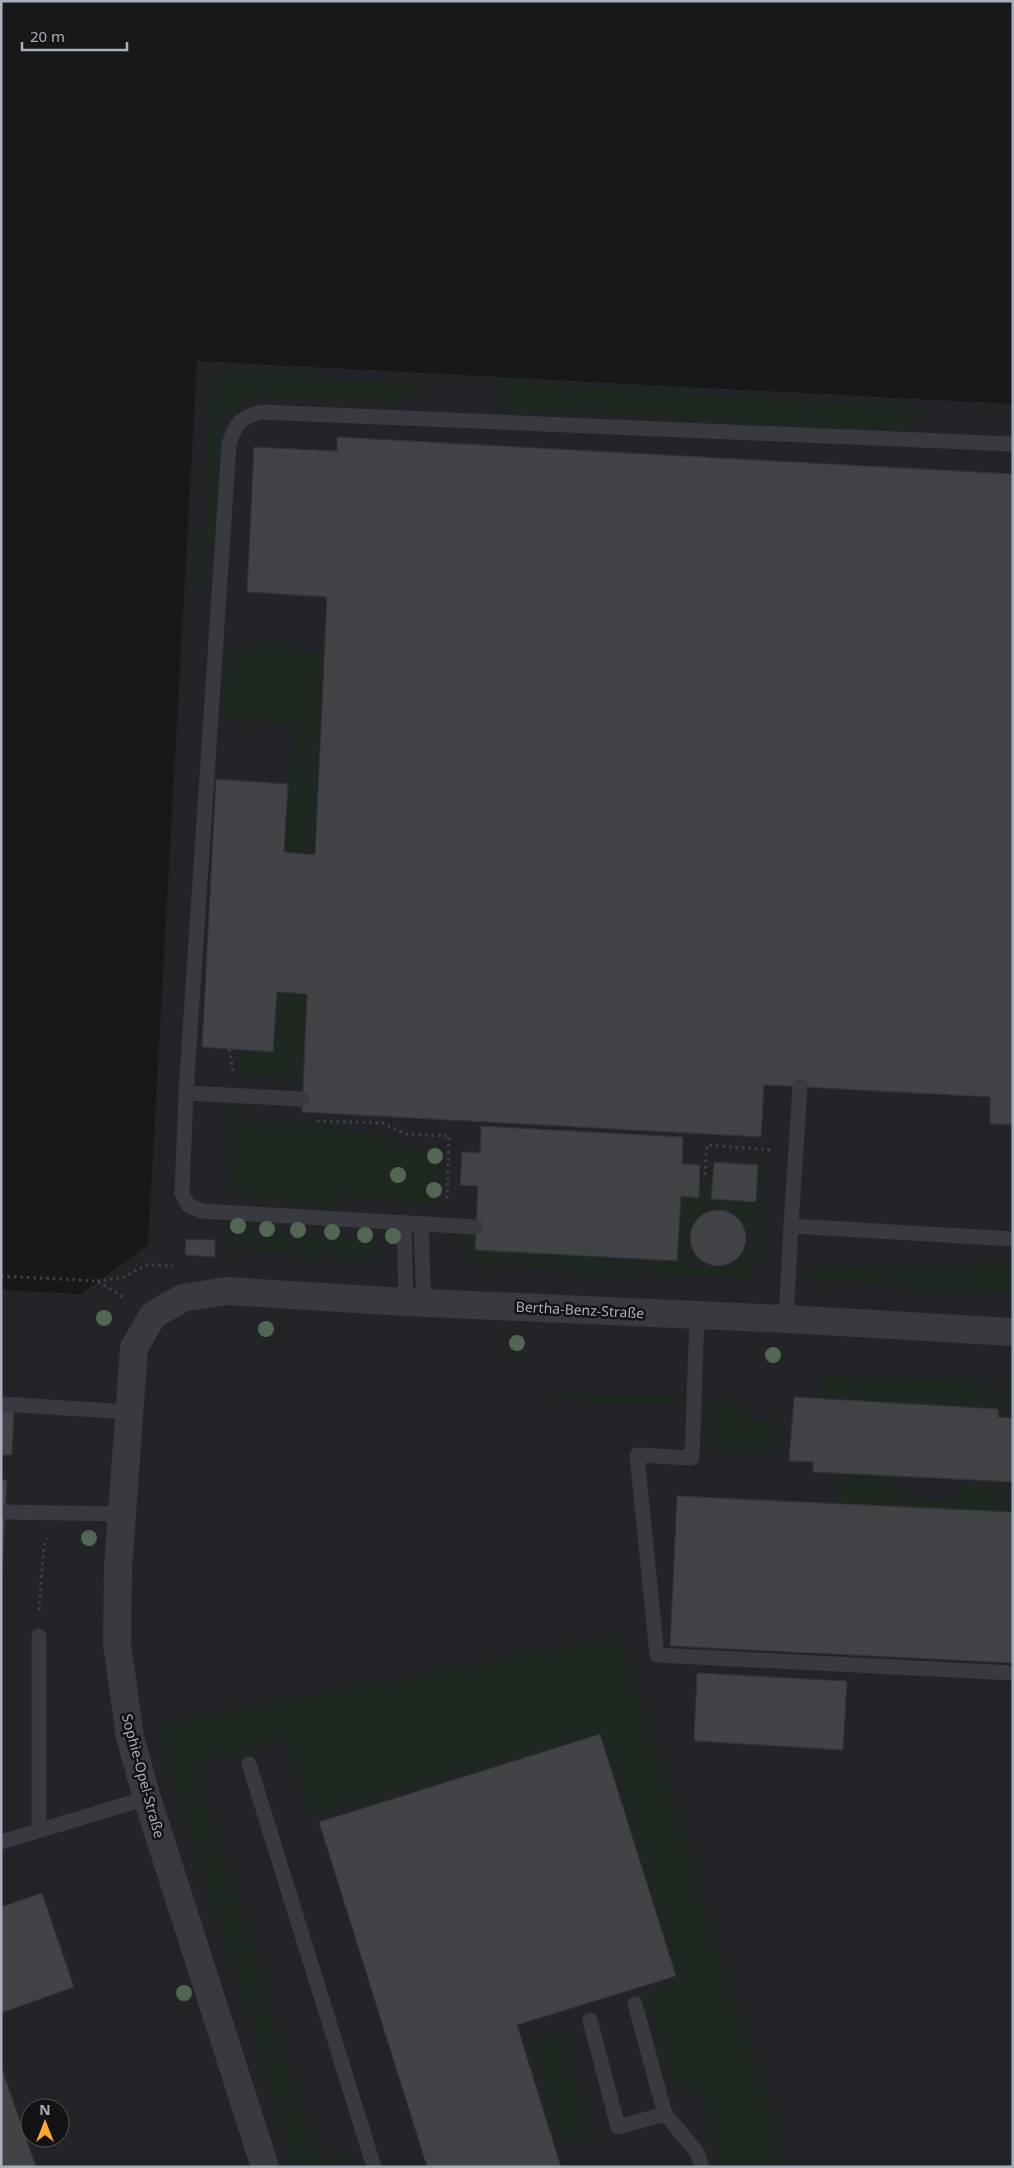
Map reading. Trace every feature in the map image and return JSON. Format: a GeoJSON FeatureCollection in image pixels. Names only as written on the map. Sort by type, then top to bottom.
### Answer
{"type":"FeatureCollection","features":[{"type":"Feature","properties":{"kind":"street","name":"Bertha-Benz-Straße"},"geometry":{"type":"LineString","coordinates":[[153,1315],[183,1298],[226,1291],[415,1303],[786,1319],[1013,1332]]}},
{"type":"Feature","properties":{"kind":"street","name":"Sophie-Opel-Straße"},"geometry":{"type":"LineString","coordinates":[[153,1315],[134,1348],[118,1568],[117,1644],[130,1737],[147,1798],[265,2167]]}},
{"type":"Feature","properties":{"kind":"lane"},"geometry":{"type":"LineString","coordinates":[[476,1228],[202,1210],[188,1205],[182,1193],[186,1093],[229,444],[234,427],[245,417],[261,412],[1013,444]]}},
{"type":"Feature","properties":{"kind":"lane"},"geometry":{"type":"LineString","coordinates":[[786,1319],[790,1226],[800,1086]]}},
{"type":"Feature","properties":{"kind":"lane"},"geometry":{"type":"LineString","coordinates":[[186,1093],[302,1099]]}},
{"type":"Feature","properties":{"kind":"lane"},"geometry":{"type":"LineString","coordinates":[[404,1224],[415,1303]]}},
{"type":"Feature","properties":{"kind":"lane"},"geometry":{"type":"LineString","coordinates":[[415,1303],[421,1225]]}},
{"type":"Feature","properties":{"kind":"lane"},"geometry":{"type":"LineString","coordinates":[[790,1226],[1013,1239]]}},
{"type":"Feature","properties":{"kind":"lane"},"geometry":{"type":"LineString","coordinates":[[697,1316],[692,1458],[637,1455],[657,1655],[1013,1672]]}},
{"type":"Feature","properties":{"kind":"lane"},"geometry":{"type":"LineString","coordinates":[[1,1404],[129,1412]]}},
{"type":"Feature","properties":{"kind":"lane"},"geometry":{"type":"LineString","coordinates":[[8,1512],[122,1514]]}},
{"type":"Feature","properties":{"kind":"lane"},"geometry":{"type":"LineString","coordinates":[[39,1636],[39,1830]]}},
{"type":"Feature","properties":{"kind":"lane"},"geometry":{"type":"LineString","coordinates":[[249,1764],[374,2167]]}},
{"type":"Feature","properties":{"kind":"lane"},"geometry":{"type":"LineString","coordinates":[[1,1842],[147,1798]]}},
{"type":"Feature","properties":{"kind":"lane"},"geometry":{"type":"LineString","coordinates":[[635,2004],[665,2114],[698,2152],[702,2167]]}},
{"type":"Feature","properties":{"kind":"lane"},"geometry":{"type":"LineString","coordinates":[[590,2020],[618,2127],[665,2114]]}},
{"type":"Feature","properties":{"kind":"path"},"geometry":{"type":"LineString","coordinates":[[229,1049],[237,1096]]}},
{"type":"Feature","properties":{"kind":"path"},"geometry":{"type":"LineString","coordinates":[[314,1121],[383,1123],[405,1134],[449,1136],[447,1201]]}},
{"type":"Feature","properties":{"kind":"path"},"geometry":{"type":"LineString","coordinates":[[705,1175],[707,1145],[796,1153]]}},
{"type":"Feature","properties":{"kind":"path"},"geometry":{"type":"LineString","coordinates":[[1,1276],[97,1281],[153,1315]]}},
{"type":"Feature","properties":{"kind":"path"},"geometry":{"type":"LineString","coordinates":[[39,1636],[40,1590],[44,1545],[61,1513]]}},
{"type":"Feature","properties":{"kind":"shaded area"},"geometry":{"type":"Polygon","coordinates":[[[197,361],[1013,404],[1013,2167],[1,2167],[1,1290],[81,1294],[148,1245],[197,361]]]}},
{"type":"Feature","properties":{"kind":"shaded area"},"geometry":{"type":"Polygon","coordinates":[[[212,372],[419,384],[403,403],[255,398],[232,410],[226,419],[221,433],[210,580],[199,588],[212,372]]]}},
{"type":"Feature","properties":{"kind":"shaded area"},"geometry":{"type":"Polygon","coordinates":[[[494,380],[925,409],[909,430],[506,410],[494,380]]]}},
{"type":"Feature","properties":{"kind":"shaded area"},"geometry":{"type":"Polygon","coordinates":[[[241,647],[323,652],[313,853],[286,851],[292,724],[222,719],[226,662],[230,652],[241,647]]]}},
{"type":"Feature","properties":{"kind":"shaded area"},"geometry":{"type":"Polygon","coordinates":[[[277,993],[305,996],[302,1078],[242,1075],[237,1051],[274,1053],[277,993]]]}},
{"type":"Feature","properties":{"kind":"shaded area"},"geometry":{"type":"Polygon","coordinates":[[[234,1103],[247,1126],[373,1132],[406,1149],[442,1151],[439,1205],[344,1198],[341,1208],[242,1198],[230,1195],[226,1188],[234,1103]]]}},
{"type":"Feature","properties":{"kind":"shaded area"},"geometry":{"type":"Polygon","coordinates":[[[759,1159],[765,1160],[755,1280],[460,1263],[461,1232],[474,1233],[474,1252],[674,1262],[710,1267],[731,1265],[742,1256],[747,1244],[748,1234],[741,1220],[729,1211],[717,1208],[706,1211],[697,1218],[692,1227],[690,1238],[692,1249],[699,1258],[711,1266],[678,1261],[682,1198],[699,1198],[700,1181],[712,1181],[711,1199],[757,1203],[759,1159]]]}},
{"type":"Feature","properties":{"kind":"shaded area"},"geometry":{"type":"Polygon","coordinates":[[[227,1232],[375,1240],[375,1257],[226,1249],[227,1232]]]}},
{"type":"Feature","properties":{"kind":"shaded area"},"geometry":{"type":"Polygon","coordinates":[[[987,1260],[1013,1262],[1013,1292],[803,1279],[805,1270],[811,1267],[827,1266],[966,1274],[974,1263],[987,1260]]]}},
{"type":"Feature","properties":{"kind":"shaded area"},"geometry":{"type":"Polygon","coordinates":[[[819,1375],[984,1382],[983,1403],[819,1395],[819,1375]]]}},
{"type":"Feature","properties":{"kind":"shaded area"},"geometry":{"type":"Polygon","coordinates":[[[1002,1383],[1013,1384],[1013,1411],[1002,1411],[1002,1383]]]}},
{"type":"Feature","properties":{"kind":"shaded area"},"geometry":{"type":"Polygon","coordinates":[[[554,1393],[680,1398],[680,1405],[555,1398],[554,1393]]]}},
{"type":"Feature","properties":{"kind":"shaded area"},"geometry":{"type":"Polygon","coordinates":[[[710,1401],[744,1403],[743,1418],[776,1420],[775,1450],[708,1447],[710,1401]]]}},
{"type":"Feature","properties":{"kind":"shaded area"},"geometry":{"type":"Polygon","coordinates":[[[836,1477],[896,1480],[897,1498],[958,1500],[960,1483],[1001,1486],[1002,1504],[1013,1505],[1013,1512],[835,1503],[836,1477]]]}},
{"type":"Feature","properties":{"kind":"shaded area"},"geometry":{"type":"Polygon","coordinates":[[[622,1636],[788,2167],[724,2167],[698,2085],[675,2091],[646,1994],[681,1982],[604,1732],[310,1816],[286,1740],[195,1764],[319,2161],[343,2152],[348,2167],[296,2167],[157,1725],[622,1636]]]}},
{"type":"Feature","properties":{"kind":"shaded area"},"geometry":{"type":"Polygon","coordinates":[[[562,2029],[594,2134],[561,2145],[529,2039],[562,2029]]]}},
{"type":"Feature","properties":{"kind":"building"},"geometry":{"type":"Polygon","coordinates":[[[337,437],[1013,474],[1013,1125],[990,1124],[990,1097],[764,1085],[761,1137],[302,1112],[307,994],[277,992],[273,1052],[202,1047],[216,779],[288,784],[284,852],[315,855],[327,597],[247,592],[254,447],[337,451],[337,437]]]}},
{"type":"Feature","properties":{"kind":"building"},"geometry":{"type":"Polygon","coordinates":[[[481,1126],[683,1137],[682,1164],[700,1165],[699,1198],[681,1196],[677,1261],[475,1250],[478,1186],[460,1185],[462,1152],[480,1153],[481,1126]]]}},
{"type":"Feature","properties":{"kind":"building"},"geometry":{"type":"Polygon","coordinates":[[[714,1162],[758,1165],[756,1202],[711,1199],[714,1162]]]}},
{"type":"Feature","properties":{"kind":"building"},"geometry":{"type":"Polygon","coordinates":[[[713,1210],[723,1210],[738,1218],[744,1227],[746,1238],[744,1249],[738,1258],[723,1266],[713,1266],[702,1261],[695,1254],[690,1243],[690,1233],[695,1222],[702,1215],[713,1210]]]}},
{"type":"Feature","properties":{"kind":"building"},"geometry":{"type":"Polygon","coordinates":[[[186,1239],[215,1240],[215,1257],[185,1255],[186,1239]]]}},
{"type":"Feature","properties":{"kind":"building"},"geometry":{"type":"Polygon","coordinates":[[[794,1397],[998,1409],[998,1417],[1013,1418],[1013,1482],[813,1472],[813,1462],[789,1461],[794,1397]]]}},
{"type":"Feature","properties":{"kind":"building"},"geometry":{"type":"Polygon","coordinates":[[[1,1411],[14,1412],[12,1455],[1,1455],[1,1411]]]}},
{"type":"Feature","properties":{"kind":"building"},"geometry":{"type":"Polygon","coordinates":[[[1,1480],[7,1480],[1,1590],[1,1480]]]}},
{"type":"Feature","properties":{"kind":"building"},"geometry":{"type":"Polygon","coordinates":[[[677,1496],[1013,1512],[1013,1663],[670,1646],[677,1496]]]}},
{"type":"Feature","properties":{"kind":"building"},"geometry":{"type":"Polygon","coordinates":[[[697,1673],[847,1681],[843,1750],[694,1741],[697,1673]]]}},
{"type":"Feature","properties":{"kind":"building"},"geometry":{"type":"Polygon","coordinates":[[[600,1734],[676,1976],[517,2025],[561,2167],[427,2167],[319,1822],[600,1734]]]}},
{"type":"Feature","properties":{"kind":"building"},"geometry":{"type":"Polygon","coordinates":[[[42,1893],[74,1987],[1,2013],[1,1907],[42,1893]]]}},
{"type":"Feature","properties":{"kind":"building"},"geometry":{"type":"Polygon","coordinates":[[[1,2066],[20,2121],[20,2148],[29,2148],[36,2167],[1,2167],[1,2066]]]}}]}
